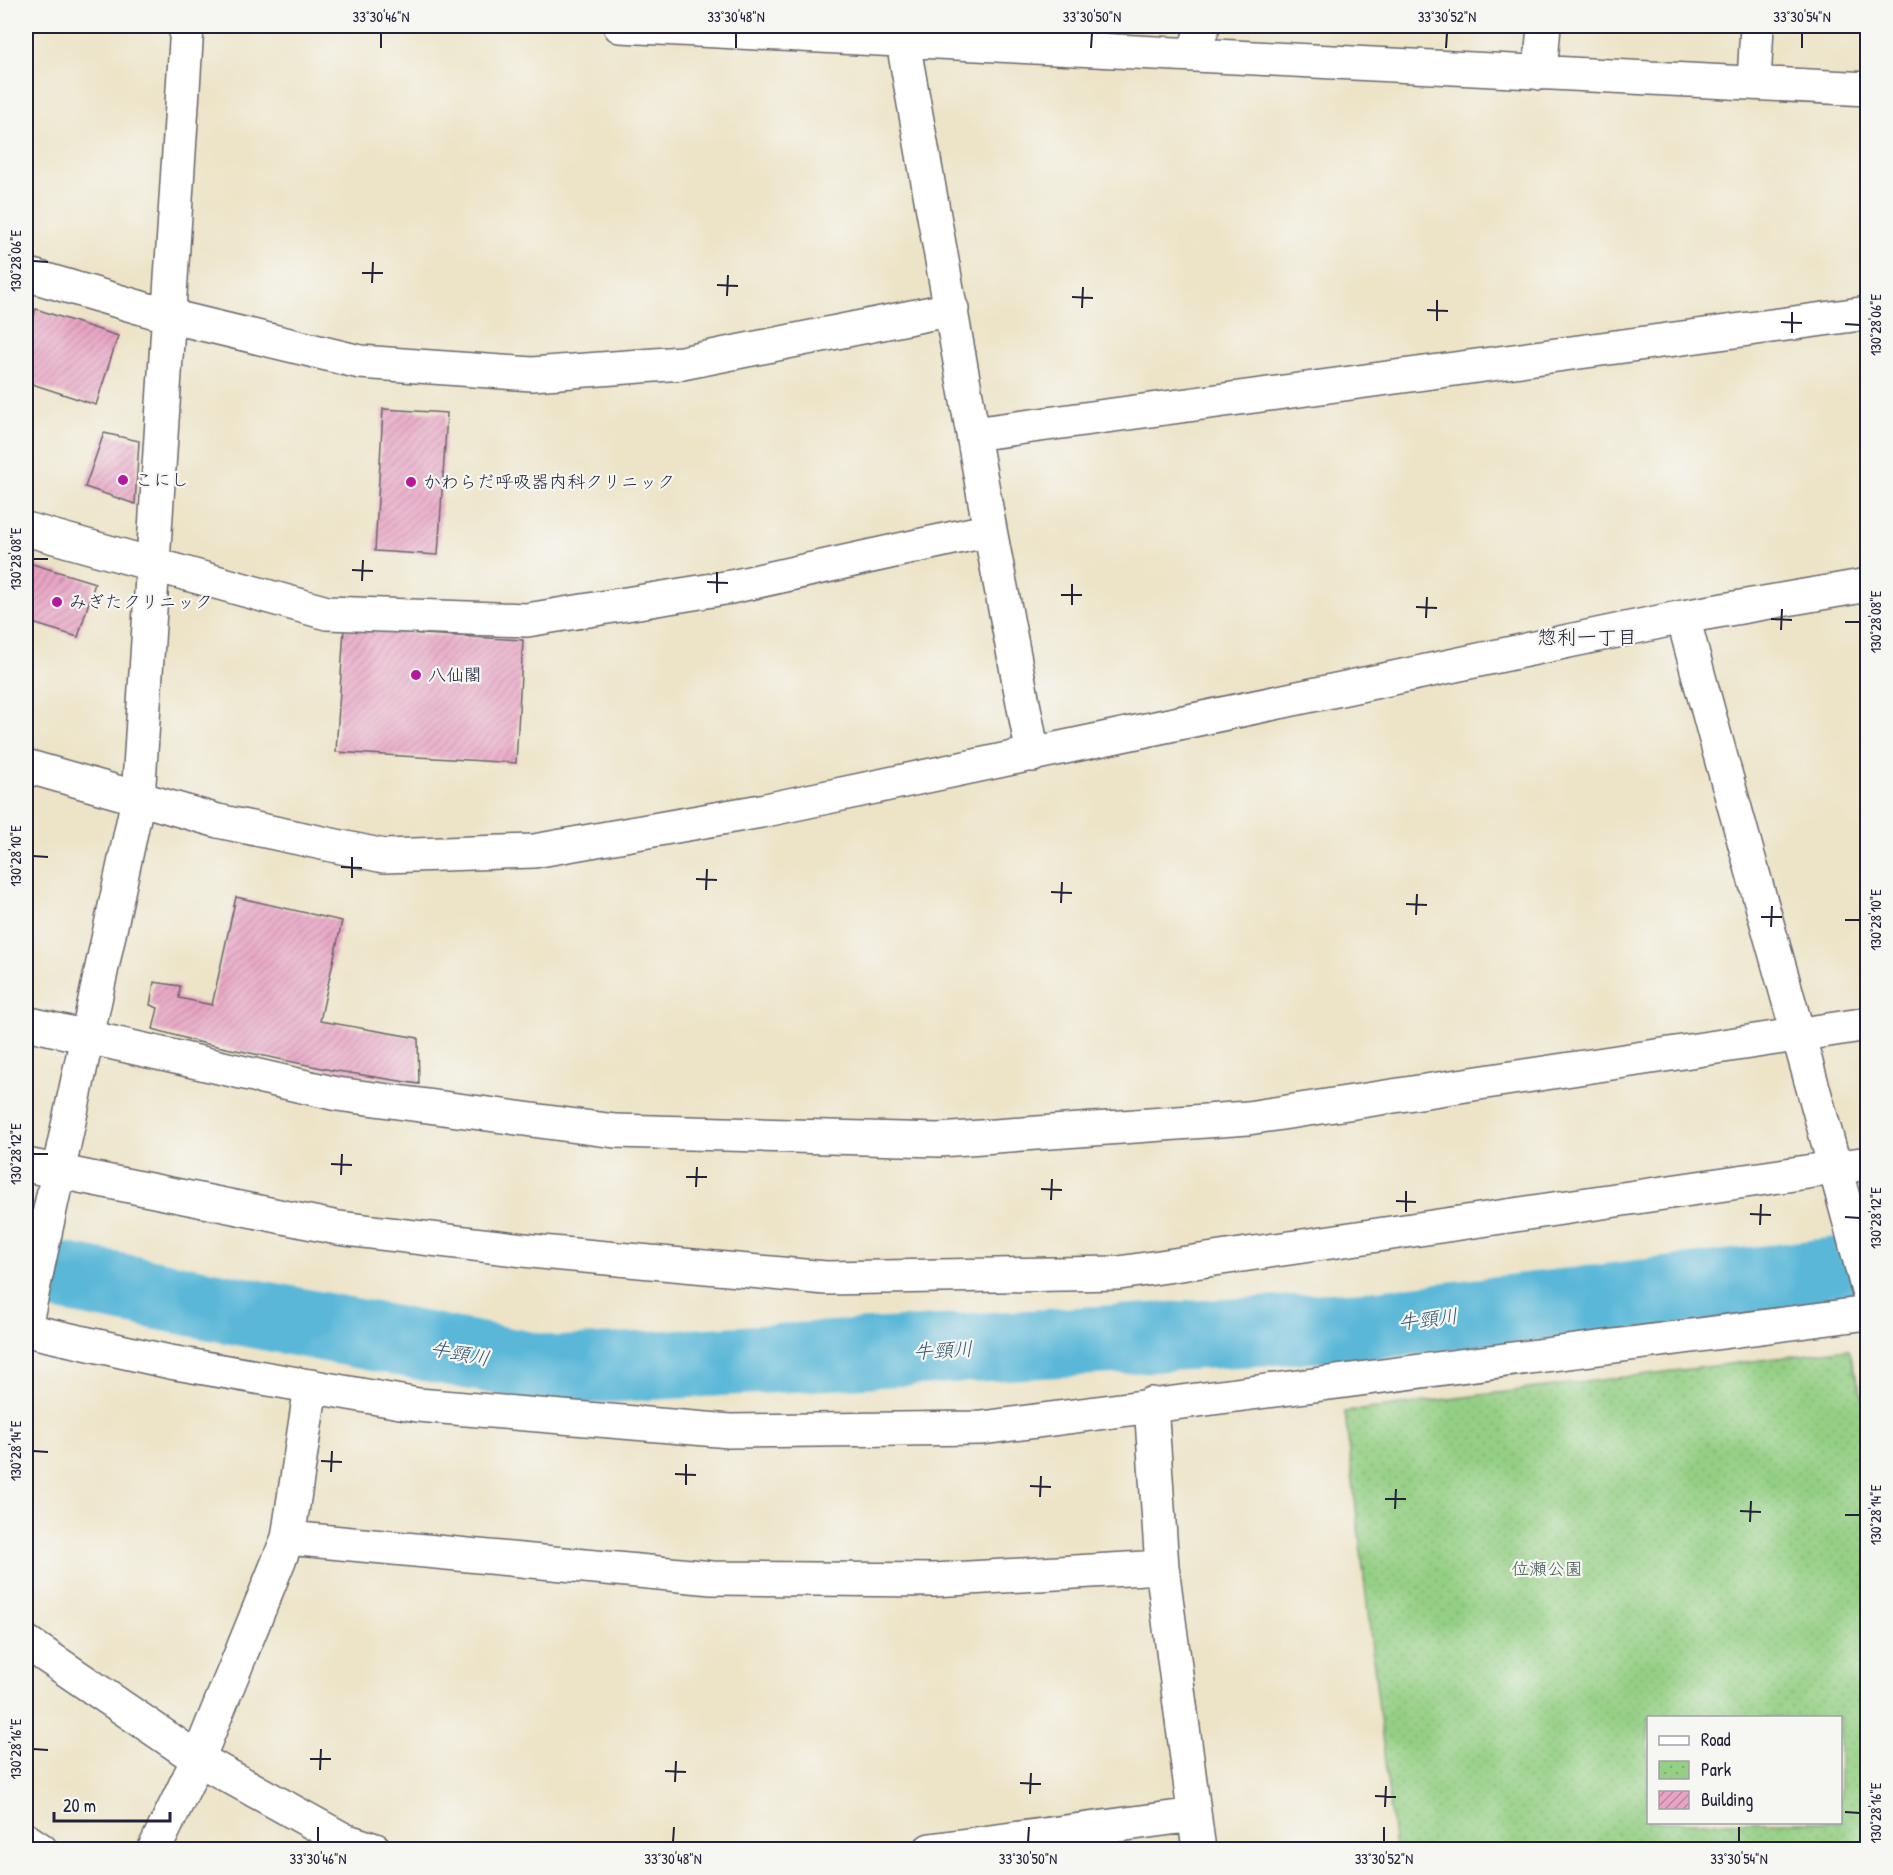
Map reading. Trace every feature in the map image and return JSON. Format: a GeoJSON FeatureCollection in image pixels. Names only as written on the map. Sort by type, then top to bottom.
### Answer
{"type":"FeatureCollection","features":[{"type":"Feature","properties":{"kind":"street"},"geometry":{"type":"LineString","coordinates":[[26,1322],[85,1036],[138,799],[187,26]]}},
{"type":"Feature","properties":{"kind":"street"},"geometry":{"type":"LineString","coordinates":[[630,26],[1198,40],[1540,73],[1868,89]]}},
{"type":"Feature","properties":{"kind":"street"},"geometry":{"type":"LineString","coordinates":[[1540,73],[1544,26]]}},
{"type":"Feature","properties":{"kind":"street"},"geometry":{"type":"LineString","coordinates":[[1754,83],[1756,26]]}},
{"type":"Feature","properties":{"kind":"street"},"geometry":{"type":"LineString","coordinates":[[906,34],[973,434],[1033,755]]}},
{"type":"Feature","properties":{"kind":"street"},"geometry":{"type":"LineString","coordinates":[[26,274],[169,316],[360,362],[532,374],[682,363],[952,309]]}},
{"type":"Feature","properties":{"kind":"street"},"geometry":{"type":"LineString","coordinates":[[973,434],[1868,314]]}},
{"type":"Feature","properties":{"kind":"street"},"geometry":{"type":"LineString","coordinates":[[26,529],[327,613],[527,620],[731,587],[990,530]]}},
{"type":"Feature","properties":{"kind":"street"},"geometry":{"type":"LineString","coordinates":[[26,766],[218,821],[384,856],[534,851],[761,811],[1683,617],[1868,585]]}},
{"type":"Feature","properties":{"kind":"street"},"geometry":{"type":"LineString","coordinates":[[1683,617],[1737,822],[1799,1033],[1868,1291]]}},
{"type":"Feature","properties":{"kind":"street"},"geometry":{"type":"LineString","coordinates":[[26,1023],[337,1094],[615,1131],[939,1140],[1248,1118],[1868,1024]]}},
{"type":"Feature","properties":{"kind":"street"},"geometry":{"type":"LineString","coordinates":[[26,1165],[338,1228],[541,1252],[826,1278],[1119,1273],[1868,1164]]}},
{"type":"Feature","properties":{"kind":"street"},"geometry":{"type":"LineString","coordinates":[[26,1330],[170,1362],[418,1405],[730,1431],[981,1428],[1150,1404],[1868,1313]]}},
{"type":"Feature","properties":{"kind":"street"},"geometry":{"type":"LineString","coordinates":[[154,1850],[198,1759],[288,1538],[311,1386]]}},
{"type":"Feature","properties":{"kind":"street"},"geometry":{"type":"LineString","coordinates":[[1150,1404],[1162,1567],[1199,1850]]}},
{"type":"Feature","properties":{"kind":"street"},"geometry":{"type":"LineString","coordinates":[[288,1538],[712,1578],[934,1580],[1162,1567]]}},
{"type":"Feature","properties":{"kind":"street"},"geometry":{"type":"LineString","coordinates":[[26,1642],[198,1759],[344,1840],[375,1850]]}},
{"type":"Feature","properties":{"kind":"street"},"geometry":{"type":"LineString","coordinates":[[930,1850],[1194,1815]]}},
{"type":"Feature","properties":{"kind":"street"},"geometry":{"type":"LineString","coordinates":[[26,1840],[41,1850]]}},
{"type":"Feature","properties":{"kind":"green space","name":"位瀬公園"},"geometry":{"type":"Polygon","coordinates":[[[1848,1349],[1868,1415],[1867,1849],[1395,1849],[1345,1412],[1848,1349]]]}},
{"type":"Feature","properties":{"kind":"building"},"geometry":{"type":"Polygon","coordinates":[[[36,309],[118,336],[96,405],[26,382],[26,341],[36,309]]]}},
{"type":"Feature","properties":{"kind":"building","name":"かわらだ呼吸器内科クリニック"},"geometry":{"type":"Polygon","coordinates":[[[383,409],[447,413],[438,555],[375,551],[383,409]]]}},
{"type":"Feature","properties":{"kind":"building"},"geometry":{"type":"Polygon","coordinates":[[[104,433],[139,441],[135,504],[85,487],[104,433]]]}},
{"type":"Feature","properties":{"kind":"building","name":"みぎたクリニック"},"geometry":{"type":"Polygon","coordinates":[[[26,562],[95,583],[78,637],[26,621],[26,562]]]}},
{"type":"Feature","properties":{"kind":"building"},"geometry":{"type":"Polygon","coordinates":[[[344,629],[523,640],[516,763],[336,752],[344,629]]]}},
{"type":"Feature","properties":{"kind":"building"},"geometry":{"type":"Polygon","coordinates":[[[236,897],[342,921],[320,1021],[418,1038],[419,1084],[331,1070],[198,1042],[153,1029],[158,1008],[150,1005],[154,982],[180,986],[179,998],[212,1005],[236,897]]]}},
{"type":"Feature","properties":{"kind":"waterway","name":"牛頸川"},"geometry":{"type":"LineString","coordinates":[[26,1270],[554,1371],[1374,1325],[1868,1268]]}},
{"type":"Feature","properties":{"kind":"place","name":"こにし"},"geometry":{"type":"Point","coordinates":[123,480]}},
{"type":"Feature","properties":{"kind":"place","name":"かわらだ呼吸器内科クリニック"},"geometry":{"type":"Point","coordinates":[411,482]}},
{"type":"Feature","properties":{"kind":"place","name":"みぎたクリニック"},"geometry":{"type":"Point","coordinates":[57,602]}},
{"type":"Feature","properties":{"kind":"place","name":"八仙閣"},"geometry":{"type":"Point","coordinates":[416,675]}},
{"type":"Feature","properties":{"kind":"district","name":"惣利一丁目"},"geometry":{"type":"Point","coordinates":[1587,637]}}]}
